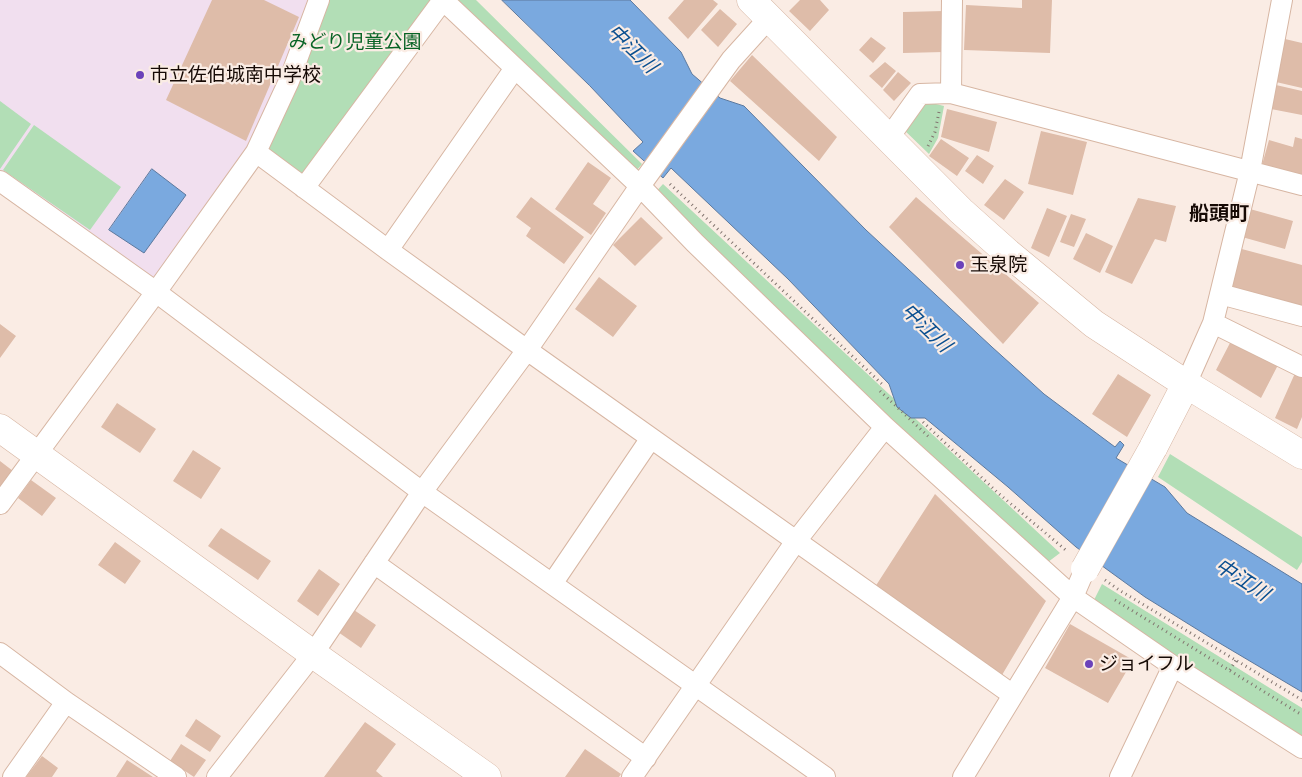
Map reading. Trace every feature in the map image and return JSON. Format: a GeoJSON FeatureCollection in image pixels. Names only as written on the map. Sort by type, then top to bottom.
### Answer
{"type":"FeatureCollection","features":[{"type":"Feature","properties":{"kind":"street"},"geometry":{"type":"LineString","coordinates":[[0,504],[256,152],[289,82],[319,0]]}},
{"type":"Feature","properties":{"kind":"street"},"geometry":{"type":"LineString","coordinates":[[304,188],[443,0],[515,68],[644,181],[695,243],[885,427],[1080,582],[1172,666],[1302,748]]}},
{"type":"Feature","properties":{"kind":"street"},"geometry":{"type":"LineString","coordinates":[[946,100],[952,0]]}},
{"type":"Feature","properties":{"kind":"street"},"geometry":{"type":"LineString","coordinates":[[963,777],[1080,582],[1186,384],[1213,323],[1250,171],[1282,0]]}},
{"type":"Feature","properties":{"kind":"street"},"geometry":{"type":"LineString","coordinates":[[217,777],[313,654],[422,492],[528,350],[644,181],[731,60],[760,9],[888,139],[1008,254],[1094,324],[1186,384],[1302,455]]}},
{"type":"Feature","properties":{"kind":"street"},"geometry":{"type":"LineString","coordinates":[[388,250],[515,68]]}},
{"type":"Feature","properties":{"kind":"street"},"geometry":{"type":"LineString","coordinates":[[888,139],[920,94],[1250,171],[1302,185]]}},
{"type":"Feature","properties":{"kind":"street"},"geometry":{"type":"LineString","coordinates":[[256,152],[388,250],[1013,695]]}},
{"type":"Feature","properties":{"kind":"street"},"geometry":{"type":"LineString","coordinates":[[0,181],[156,292],[422,492],[824,777]]}},
{"type":"Feature","properties":{"kind":"street"},"geometry":{"type":"LineString","coordinates":[[1220,294],[1302,316]]}},
{"type":"Feature","properties":{"kind":"street"},"geometry":{"type":"LineString","coordinates":[[1213,323],[1302,367]]}},
{"type":"Feature","properties":{"kind":"street"},"geometry":{"type":"LineString","coordinates":[[632,777],[796,541],[885,427]]}},
{"type":"Feature","properties":{"kind":"street"},"geometry":{"type":"LineString","coordinates":[[0,428],[487,777]]}},
{"type":"Feature","properties":{"kind":"street"},"geometry":{"type":"LineString","coordinates":[[552,584],[651,438]]}},
{"type":"Feature","properties":{"kind":"street"},"geometry":{"type":"LineString","coordinates":[[374,563],[646,758]]}},
{"type":"Feature","properties":{"kind":"street"},"geometry":{"type":"LineString","coordinates":[[0,653],[66,702],[176,777]]}},
{"type":"Feature","properties":{"kind":"street"},"geometry":{"type":"LineString","coordinates":[[1120,777],[1172,666]]}},
{"type":"Feature","properties":{"kind":"street"},"geometry":{"type":"LineString","coordinates":[[13,777],[66,702]]}},
{"type":"Feature","properties":{"kind":"path"},"geometry":{"type":"LineString","coordinates":[[929,144],[936,132],[946,100]]}},
{"type":"Feature","properties":{"kind":"path"},"geometry":{"type":"LineString","coordinates":[[670,184],[884,386]]}},
{"type":"Feature","properties":{"kind":"path"},"geometry":{"type":"LineString","coordinates":[[878,390],[936,444]]}},
{"type":"Feature","properties":{"kind":"path"},"geometry":{"type":"LineString","coordinates":[[1080,582],[1230,670],[1302,715]]}},
{"type":"Feature","properties":{"kind":"path"},"geometry":{"type":"LineString","coordinates":[[1230,670],[1236,660]]}},
{"type":"Feature","properties":{"kind":"shaded area","name":"市立佐伯城南中学校"},"geometry":{"type":"Polygon","coordinates":[[[0,0],[311,0],[250,150],[154,285],[0,173],[0,0]]]}},
{"type":"Feature","properties":{"kind":"green space","name":"みどり児童公園"},"geometry":{"type":"Polygon","coordinates":[[[325,0],[434,0],[303,183],[260,151],[325,0]]]}},
{"type":"Feature","properties":{"kind":"green space"},"geometry":{"type":"Polygon","coordinates":[[[451,0],[476,0],[642,164],[632,176],[451,0]]]}},
{"type":"Feature","properties":{"kind":"green space"},"geometry":{"type":"Polygon","coordinates":[[[0,101],[31,124],[0,169],[0,101]]]}},
{"type":"Feature","properties":{"kind":"green space"},"geometry":{"type":"Polygon","coordinates":[[[928,102],[944,106],[938,138],[929,154],[901,127],[928,102]]]}},
{"type":"Feature","properties":{"kind":"green space"},"geometry":{"type":"Polygon","coordinates":[[[34,125],[121,187],[90,230],[3,170],[34,125]]]}},
{"type":"Feature","properties":{"kind":"green space"},"geometry":{"type":"Polygon","coordinates":[[[663,184],[1060,553],[1048,562],[1027,549],[653,195],[663,184]]]}},
{"type":"Feature","properties":{"kind":"green space"},"geometry":{"type":"Polygon","coordinates":[[[1170,454],[1302,537],[1302,562],[1297,570],[1158,477],[1170,454]]]}},
{"type":"Feature","properties":{"kind":"green space"},"geometry":{"type":"Polygon","coordinates":[[[1102,584],[1302,708],[1302,737],[1093,602],[1102,584]]]}},
{"type":"Feature","properties":{"kind":"water","name":"中江川"},"geometry":{"type":"Polygon","coordinates":[[[502,0],[630,0],[681,52],[692,74],[720,98],[744,106],[866,230],[1044,394],[1115,447],[1120,441],[1124,445],[1116,458],[1165,487],[1187,513],[1302,584],[1302,692],[1145,597],[1076,547],[925,418],[911,418],[897,407],[889,384],[788,279],[671,168],[663,178],[633,151],[643,142],[590,86],[502,0]]]}},
{"type":"Feature","properties":{"kind":"water"},"geometry":{"type":"Polygon","coordinates":[[[152,169],[186,195],[144,253],[109,230],[152,169]]]}},
{"type":"Feature","properties":{"kind":"building"},"geometry":{"type":"Polygon","coordinates":[[[212,0],[264,0],[299,17],[246,141],[166,100],[212,0]]]}},
{"type":"Feature","properties":{"kind":"building"},"geometry":{"type":"Polygon","coordinates":[[[684,0],[713,0],[718,4],[688,39],[668,18],[684,0]]]}},
{"type":"Feature","properties":{"kind":"building"},"geometry":{"type":"Polygon","coordinates":[[[800,0],[820,0],[829,10],[810,31],[789,11],[800,0]]]}},
{"type":"Feature","properties":{"kind":"building"},"geometry":{"type":"Polygon","coordinates":[[[1022,0],[1052,0],[1050,53],[964,50],[966,5],[1022,8],[1022,0]]]}},
{"type":"Feature","properties":{"kind":"building"},"geometry":{"type":"Polygon","coordinates":[[[720,9],[737,24],[718,47],[701,30],[720,9]]]}},
{"type":"Feature","properties":{"kind":"building"},"geometry":{"type":"Polygon","coordinates":[[[944,11],[944,52],[903,53],[903,12],[944,11]]]}},
{"type":"Feature","properties":{"kind":"building"},"geometry":{"type":"Polygon","coordinates":[[[871,37],[886,48],[873,63],[859,50],[871,37]]]}},
{"type":"Feature","properties":{"kind":"building"},"geometry":{"type":"Polygon","coordinates":[[[1285,39],[1302,43],[1302,88],[1276,82],[1285,39]]]}},
{"type":"Feature","properties":{"kind":"building"},"geometry":{"type":"Polygon","coordinates":[[[752,55],[837,137],[819,161],[730,81],[752,55]]]}},
{"type":"Feature","properties":{"kind":"building"},"geometry":{"type":"Polygon","coordinates":[[[885,62],[896,71],[882,88],[869,76],[885,62]]]}},
{"type":"Feature","properties":{"kind":"building"},"geometry":{"type":"Polygon","coordinates":[[[898,72],[911,83],[894,101],[883,90],[898,72]]]}},
{"type":"Feature","properties":{"kind":"building"},"geometry":{"type":"Polygon","coordinates":[[[1276,85],[1302,91],[1302,115],[1271,109],[1276,85]]]}},
{"type":"Feature","properties":{"kind":"building"},"geometry":{"type":"Polygon","coordinates":[[[947,109],[997,122],[989,152],[941,137],[947,109]]]}},
{"type":"Feature","properties":{"kind":"building"},"geometry":{"type":"Polygon","coordinates":[[[1041,131],[1087,142],[1073,195],[1028,184],[1041,131]]]}},
{"type":"Feature","properties":{"kind":"building"},"geometry":{"type":"Polygon","coordinates":[[[1295,137],[1302,139],[1302,176],[1262,165],[1269,140],[1293,147],[1295,137]]]}},
{"type":"Feature","properties":{"kind":"building"},"geometry":{"type":"Polygon","coordinates":[[[941,139],[969,158],[957,176],[929,156],[941,139]]]}},
{"type":"Feature","properties":{"kind":"building"},"geometry":{"type":"Polygon","coordinates":[[[977,155],[994,166],[983,184],[965,171],[977,155]]]}},
{"type":"Feature","properties":{"kind":"building"},"geometry":{"type":"Polygon","coordinates":[[[588,162],[611,178],[593,204],[606,213],[591,235],[555,209],[588,162]]]}},
{"type":"Feature","properties":{"kind":"building"},"geometry":{"type":"Polygon","coordinates":[[[1005,179],[1024,192],[1004,220],[984,205],[1005,179]]]}},
{"type":"Feature","properties":{"kind":"building"},"geometry":{"type":"Polygon","coordinates":[[[531,197],[584,237],[564,264],[526,236],[531,228],[516,217],[531,197]]]}},
{"type":"Feature","properties":{"kind":"building","name":"玉泉院"},"geometry":{"type":"Polygon","coordinates":[[[916,197],[1039,303],[1003,344],[889,227],[916,197]]]}},
{"type":"Feature","properties":{"kind":"building"},"geometry":{"type":"Polygon","coordinates":[[[1138,198],[1176,206],[1166,242],[1155,239],[1132,284],[1105,272],[1138,198]]]}},
{"type":"Feature","properties":{"kind":"building"},"geometry":{"type":"Polygon","coordinates":[[[1047,208],[1067,216],[1049,257],[1031,248],[1047,208]]]}},
{"type":"Feature","properties":{"kind":"building"},"geometry":{"type":"Polygon","coordinates":[[[1250,209],[1293,221],[1285,249],[1242,237],[1250,209]]]}},
{"type":"Feature","properties":{"kind":"building"},"geometry":{"type":"Polygon","coordinates":[[[1071,214],[1086,219],[1074,247],[1060,242],[1071,214]]]}},
{"type":"Feature","properties":{"kind":"building"},"geometry":{"type":"Polygon","coordinates":[[[641,217],[663,238],[635,266],[613,245],[641,217]]]}},
{"type":"Feature","properties":{"kind":"building"},"geometry":{"type":"Polygon","coordinates":[[[1086,233],[1113,246],[1100,273],[1073,259],[1086,233]]]}},
{"type":"Feature","properties":{"kind":"building"},"geometry":{"type":"Polygon","coordinates":[[[1238,248],[1302,265],[1302,309],[1226,289],[1238,248]]]}},
{"type":"Feature","properties":{"kind":"building"},"geometry":{"type":"Polygon","coordinates":[[[599,277],[637,306],[613,337],[575,309],[599,277]]]}},
{"type":"Feature","properties":{"kind":"building"},"geometry":{"type":"Polygon","coordinates":[[[0,324],[16,336],[0,358],[0,324]]]}},
{"type":"Feature","properties":{"kind":"building"},"geometry":{"type":"Polygon","coordinates":[[[1231,341],[1278,365],[1261,398],[1216,370],[1231,341]]]}},
{"type":"Feature","properties":{"kind":"building"},"geometry":{"type":"Polygon","coordinates":[[[1296,371],[1302,375],[1302,417],[1297,429],[1275,418],[1296,371]]]}},
{"type":"Feature","properties":{"kind":"building"},"geometry":{"type":"Polygon","coordinates":[[[1118,374],[1151,395],[1127,437],[1092,414],[1118,374]]]}},
{"type":"Feature","properties":{"kind":"building"},"geometry":{"type":"Polygon","coordinates":[[[117,403],[156,429],[140,453],[101,427],[117,403]]]}},
{"type":"Feature","properties":{"kind":"building"},"geometry":{"type":"Polygon","coordinates":[[[193,450],[221,468],[201,499],[173,481],[193,450]]]}},
{"type":"Feature","properties":{"kind":"building"},"geometry":{"type":"Polygon","coordinates":[[[0,461],[13,471],[0,489],[0,461]]]}},
{"type":"Feature","properties":{"kind":"building"},"geometry":{"type":"Polygon","coordinates":[[[31,480],[56,498],[42,516],[18,498],[31,480]]]}},
{"type":"Feature","properties":{"kind":"building"},"geometry":{"type":"Polygon","coordinates":[[[935,494],[1046,601],[1002,675],[875,587],[935,494]]]}},
{"type":"Feature","properties":{"kind":"building"},"geometry":{"type":"Polygon","coordinates":[[[221,528],[271,561],[258,580],[208,546],[221,528]]]}},
{"type":"Feature","properties":{"kind":"building"},"geometry":{"type":"Polygon","coordinates":[[[115,542],[141,561],[125,584],[98,565],[115,542]]]}},
{"type":"Feature","properties":{"kind":"building"},"geometry":{"type":"Polygon","coordinates":[[[319,569],[340,584],[318,616],[297,601],[319,569]]]}},
{"type":"Feature","properties":{"kind":"building"},"geometry":{"type":"Polygon","coordinates":[[[354,610],[376,625],[361,648],[338,632],[354,610]]]}},
{"type":"Feature","properties":{"kind":"building","name":"ジョイフル"},"geometry":{"type":"Polygon","coordinates":[[[1070,624],[1133,660],[1108,703],[1045,668],[1070,624]]]}},
{"type":"Feature","properties":{"kind":"building"},"geometry":{"type":"Polygon","coordinates":[[[196,719],[221,736],[210,752],[185,736],[196,719]]]}},
{"type":"Feature","properties":{"kind":"building"},"geometry":{"type":"Polygon","coordinates":[[[365,722],[396,744],[376,771],[383,777],[324,777],[365,722]]]}},
{"type":"Feature","properties":{"kind":"building"},"geometry":{"type":"Polygon","coordinates":[[[181,744],[206,760],[194,777],[170,761],[181,744]]]}},
{"type":"Feature","properties":{"kind":"building"},"geometry":{"type":"Polygon","coordinates":[[[585,749],[621,774],[619,777],[565,777],[585,749]]]}},
{"type":"Feature","properties":{"kind":"building"},"geometry":{"type":"Polygon","coordinates":[[[42,756],[58,768],[52,777],[26,777],[42,756]]]}},
{"type":"Feature","properties":{"kind":"building"},"geometry":{"type":"Polygon","coordinates":[[[127,760],[153,777],[116,777],[127,760]]]}},
{"type":"Feature","properties":{"kind":"place","name":"市立佐伯城南中学校"},"geometry":{"type":"Point","coordinates":[140,75]}},
{"type":"Feature","properties":{"kind":"place","name":"玉泉院"},"geometry":{"type":"Point","coordinates":[960,265]}},
{"type":"Feature","properties":{"kind":"place","name":"ジョイフル"},"geometry":{"type":"Point","coordinates":[1089,664]}},
{"type":"Feature","properties":{"kind":"district","name":"船頭町"},"geometry":{"type":"Point","coordinates":[1219,214]}}]}
